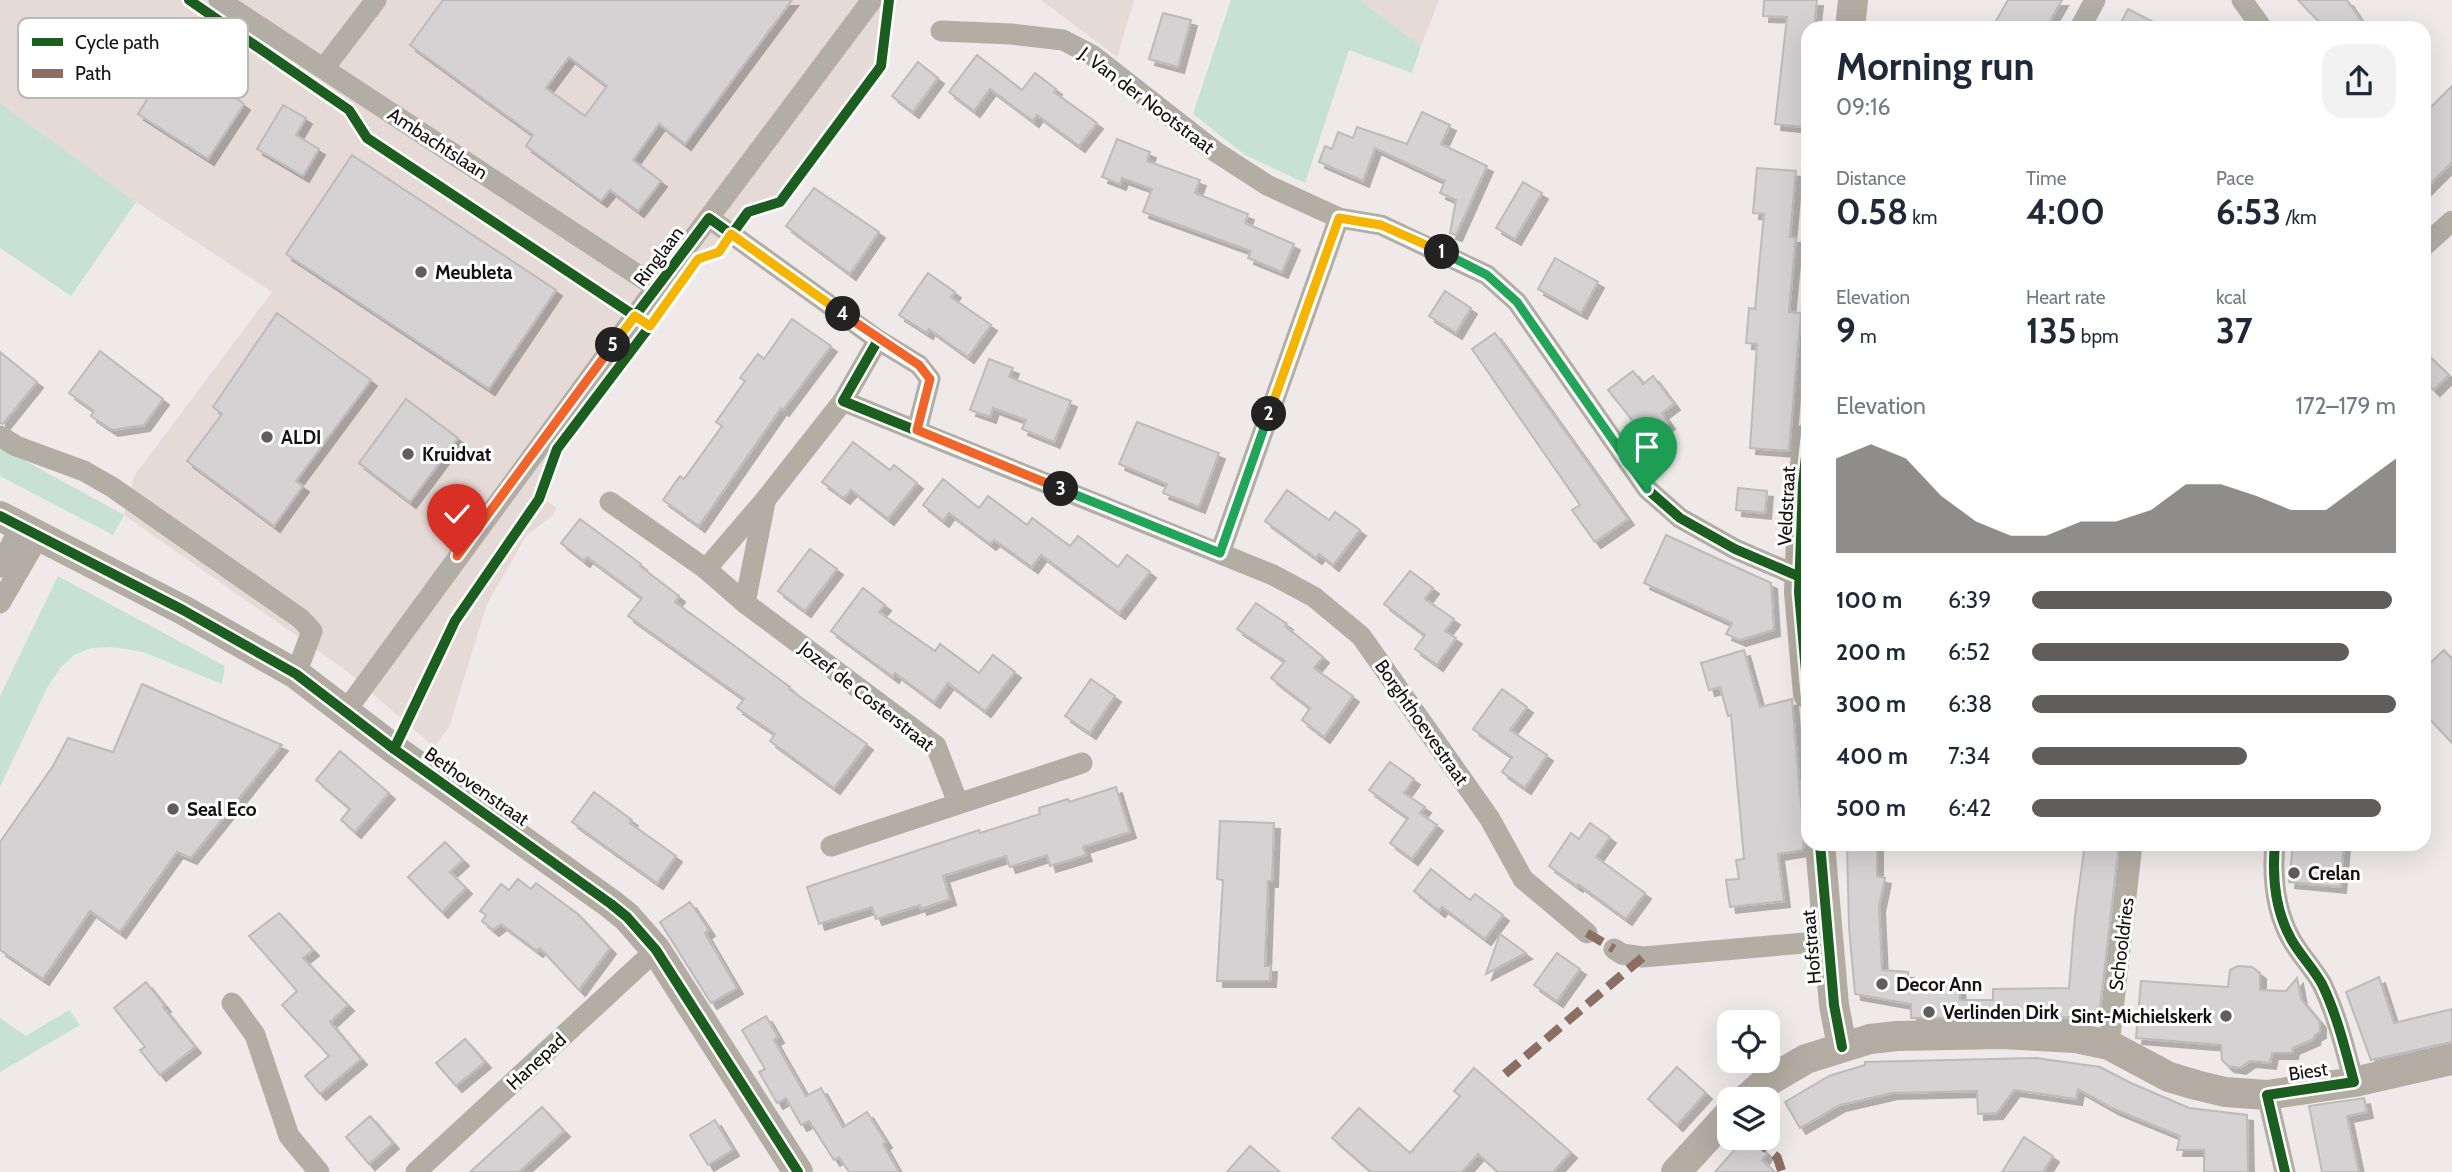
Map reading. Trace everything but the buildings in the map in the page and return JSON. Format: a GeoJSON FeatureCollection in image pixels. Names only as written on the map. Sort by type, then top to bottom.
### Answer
{"type":"FeatureCollection","features":[{"type":"Feature","properties":{"kind":"main road"},"geometry":{"type":"LineString","coordinates":[[1851,21],[1853,0]]}},
{"type":"Feature","properties":{"kind":"main road","name":"Bethovenstraat"},"geometry":{"type":"LineString","coordinates":[[20,526],[183,610],[296,674],[394,749],[627,917],[656,950],[798,1172]]}},
{"type":"Feature","properties":{"kind":"main road","name":"Veldstraat"},"geometry":{"type":"LineString","coordinates":[[1800,577],[1801,546]]}},
{"type":"Feature","properties":{"kind":"main road"},"geometry":{"type":"LineString","coordinates":[[1800,577],[1801,592]]}},
{"type":"Feature","properties":{"kind":"main road","name":"Hofstraat"},"geometry":{"type":"LineString","coordinates":[[1821,851],[1834,1005],[1842,1047]]}},
{"type":"Feature","properties":{"kind":"main road","name":"Biest"},"geometry":{"type":"LineString","coordinates":[[1760,1087],[1806,1059],[1870,1038],[2002,1034],[2076,1038],[2109,1045],[2169,1077],[2225,1092],[2267,1095],[2354,1082],[2452,1060]]}},
{"type":"Feature","properties":{"kind":"main road"},"geometry":{"type":"LineString","coordinates":[[1676,1172],[1717,1127]]}},
{"type":"Feature","properties":{"kind":"street","name":"Ambachtslaan"},"geometry":{"type":"LineString","coordinates":[[219,0],[247,18]]}},
{"type":"Feature","properties":{"kind":"street"},"geometry":{"type":"LineString","coordinates":[[324,68],[376,0]]}},
{"type":"Feature","properties":{"kind":"street","name":"Ringlaan"},"geometry":{"type":"LineString","coordinates":[[345,712],[656,287],[872,0]]}},
{"type":"Feature","properties":{"kind":"street"},"geometry":{"type":"LineString","coordinates":[[2084,21],[2095,0]]}},
{"type":"Feature","properties":{"kind":"street"},"geometry":{"type":"LineString","coordinates":[[2242,0],[2257,21]]}},
{"type":"Feature","properties":{"kind":"street","name":"Ambachtslaan"},"geometry":{"type":"LineString","coordinates":[[248,19],[656,287]]}},
{"type":"Feature","properties":{"kind":"street","name":"J. Van der Nootstraat"},"geometry":{"type":"LineString","coordinates":[[941,31],[1011,34],[1063,40],[1091,55],[1216,152],[1267,185],[1339,218],[1381,225],[1487,275],[1517,302],[1647,489],[1680,518],[1735,549],[1800,577]]}},
{"type":"Feature","properties":{"kind":"street"},"geometry":{"type":"LineString","coordinates":[[709,218],[878,340],[919,365],[930,379],[917,430]]}},
{"type":"Feature","properties":{"kind":"street"},"geometry":{"type":"LineString","coordinates":[[1220,553],[1339,218]]}},
{"type":"Feature","properties":{"kind":"street"},"geometry":{"type":"LineString","coordinates":[[2431,240],[2452,221]]}},
{"type":"Feature","properties":{"kind":"street"},"geometry":{"type":"LineString","coordinates":[[706,569],[766,499],[843,401],[878,340]]}},
{"type":"Feature","properties":{"kind":"street","name":"Borghthoevestraat"},"geometry":{"type":"LineString","coordinates":[[843,401],[1273,575],[1314,597],[1361,636],[1490,819],[1523,879],[1587,933]]}},
{"type":"Feature","properties":{"kind":"street"},"geometry":{"type":"LineString","coordinates":[[0,436],[16,446],[84,471],[111,487],[301,619],[312,631],[296,674]]}},
{"type":"Feature","properties":{"kind":"street"},"geometry":{"type":"LineString","coordinates":[[745,603],[766,499]]}},
{"type":"Feature","properties":{"kind":"street","name":"Jozef de Costerstraat"},"geometry":{"type":"LineString","coordinates":[[610,502],[706,569],[745,603],[936,746],[958,803]]}},
{"type":"Feature","properties":{"kind":"street"},"geometry":{"type":"LineString","coordinates":[[0,567],[20,526]]}},
{"type":"Feature","properties":{"kind":"street"},"geometry":{"type":"LineString","coordinates":[[0,603],[20,526]]}},
{"type":"Feature","properties":{"kind":"street"},"geometry":{"type":"LineString","coordinates":[[831,846],[1082,763]]}},
{"type":"Feature","properties":{"kind":"street","name":"Schooldries"},"geometry":{"type":"LineString","coordinates":[[2109,1045],[2131,851]]}},
{"type":"Feature","properties":{"kind":"street"},"geometry":{"type":"LineString","coordinates":[[2274,851],[2275,892],[2290,937],[2321,982],[2335,1016],[2354,1082]]}},
{"type":"Feature","properties":{"kind":"street","name":"Hofstraat"},"geometry":{"type":"LineString","coordinates":[[1614,948],[1622,954],[1643,957],[1828,942]]}},
{"type":"Feature","properties":{"kind":"street","name":"Hanepad"},"geometry":{"type":"LineString","coordinates":[[416,1172],[656,950]]}},
{"type":"Feature","properties":{"kind":"street"},"geometry":{"type":"LineString","coordinates":[[232,1003],[255,1035],[289,1136],[320,1172]]}},
{"type":"Feature","properties":{"kind":"street"},"geometry":{"type":"LineString","coordinates":[[2267,1095],[2285,1172]]}},
{"type":"Feature","properties":{"kind":"shaded area"},"geometry":{"type":"Polygon","coordinates":[[[0,0],[895,0],[884,68],[784,205],[753,215],[720,258],[699,264],[560,453],[551,491],[546,500],[557,508],[552,516],[526,536],[487,604],[449,727],[434,747],[344,669],[124,515],[134,476],[272,292],[136,202],[0,103],[0,0]]]}},
{"type":"Feature","properties":{"kind":"shaded area"},"geometry":{"type":"Polygon","coordinates":[[[1041,0],[1134,0],[1117,58],[1117,57],[1041,0]]]}},
{"type":"Feature","properties":{"kind":"shaded area"},"geometry":{"type":"Polygon","coordinates":[[[1360,0],[1439,0],[1421,46],[1360,0]]]}},
{"type":"Feature","properties":{"kind":"green space"},"geometry":{"type":"Polygon","coordinates":[[[1231,0],[1360,0],[1421,46],[1412,73],[1349,50],[1305,183],[1245,155],[1193,114],[1231,0]]]}},
{"type":"Feature","properties":{"kind":"green space"},"geometry":{"type":"Polygon","coordinates":[[[0,103],[136,202],[71,296],[0,248],[0,103]]]}},
{"type":"Feature","properties":{"kind":"green space"},"geometry":{"type":"Polygon","coordinates":[[[0,447],[124,515],[113,535],[0,476],[0,447]]]}},
{"type":"Feature","properties":{"kind":"green space"},"geometry":{"type":"Polygon","coordinates":[[[58,576],[225,666],[222,684],[143,652],[111,647],[91,648],[74,655],[61,667],[47,688],[0,787],[0,696],[58,576]]]}},
{"type":"Feature","properties":{"kind":"green space"},"geometry":{"type":"Polygon","coordinates":[[[69,1010],[80,1025],[0,1072],[0,1018],[26,1036],[69,1010]]]}},
{"type":"Feature","properties":{"kind":"marked path"},"geometry":{"type":"LineString","coordinates":[[1587,933],[1614,949]]}},
{"type":"Feature","properties":{"kind":"marked path"},"geometry":{"type":"LineString","coordinates":[[1505,1074],[1643,957]]}},
{"type":"Feature","properties":{"kind":"marked path"},"geometry":{"type":"LineString","coordinates":[[1768,1150],[1777,1157],[1782,1172]]}},
{"type":"Feature","properties":{"kind":"cycle path"},"geometry":{"type":"LineString","coordinates":[[189,0],[215,18]]}},
{"type":"Feature","properties":{"kind":"cycle path"},"geometry":{"type":"LineString","coordinates":[[650,326],[698,259],[719,252],[748,212],[780,202],[881,66],[889,0]]}},
{"type":"Feature","properties":{"kind":"cycle path"},"geometry":{"type":"LineString","coordinates":[[248,41],[349,110],[367,138],[650,326],[557,449],[539,499],[455,621],[394,749]]}},
{"type":"Feature","properties":{"kind":"cycle path"},"geometry":{"type":"LineString","coordinates":[[635,316],[709,218],[878,340],[919,365],[930,379],[917,430]]}},
{"type":"Feature","properties":{"kind":"cycle path"},"geometry":{"type":"LineString","coordinates":[[878,340],[843,401],[1220,553],[1339,218],[1381,225],[1487,275],[1517,302],[1647,489],[1680,518],[1735,549],[1800,577]]}},
{"type":"Feature","properties":{"kind":"cycle path"},"geometry":{"type":"LineString","coordinates":[[0,516],[183,610],[296,674],[394,749],[627,917],[656,950],[798,1172]]}},
{"type":"Feature","properties":{"kind":"cycle path"},"geometry":{"type":"LineString","coordinates":[[1801,538],[1801,615]]}},
{"type":"Feature","properties":{"kind":"cycle path"},"geometry":{"type":"LineString","coordinates":[[1821,851],[1834,1005],[1842,1047]]}},
{"type":"Feature","properties":{"kind":"cycle path"},"geometry":{"type":"LineString","coordinates":[[2275,851],[2275,880],[2281,916],[2298,951],[2322,984],[2340,1032],[2354,1082],[2267,1095],[2285,1172]]}},
{"type":"Feature","properties":{"kind":"place","name":"Meubleta"},"geometry":{"type":"Point","coordinates":[421,272]}},
{"type":"Feature","properties":{"kind":"place","name":"ALDI"},"geometry":{"type":"Point","coordinates":[267,437]}},
{"type":"Feature","properties":{"kind":"place","name":"Kruidvat"},"geometry":{"type":"Point","coordinates":[408,454]}},
{"type":"Feature","properties":{"kind":"place","name":"Seal Eco"},"geometry":{"type":"Point","coordinates":[173,809]}},
{"type":"Feature","properties":{"kind":"place","name":"Crelan"},"geometry":{"type":"Point","coordinates":[2294,873]}},
{"type":"Feature","properties":{"kind":"place","name":"Decor Ann"},"geometry":{"type":"Point","coordinates":[1882,984]}},
{"type":"Feature","properties":{"kind":"place","name":"Verlinden Dirk"},"geometry":{"type":"Point","coordinates":[1929,1012]}},
{"type":"Feature","properties":{"kind":"place","name":"Sint-Michielskerk"},"geometry":{"type":"Point","coordinates":[2226,1016]}},
{"type":"Feature","properties":{"kind":"route"},"geometry":{"type":"LineString","coordinates":[[457,556],[635,316],[650,326],[698,259],[719,252],[731,234],[878,340],[919,365],[930,379],[917,430],[1220,553],[1339,218],[1381,225],[1487,275],[1517,302],[1647,489]]}}]}
